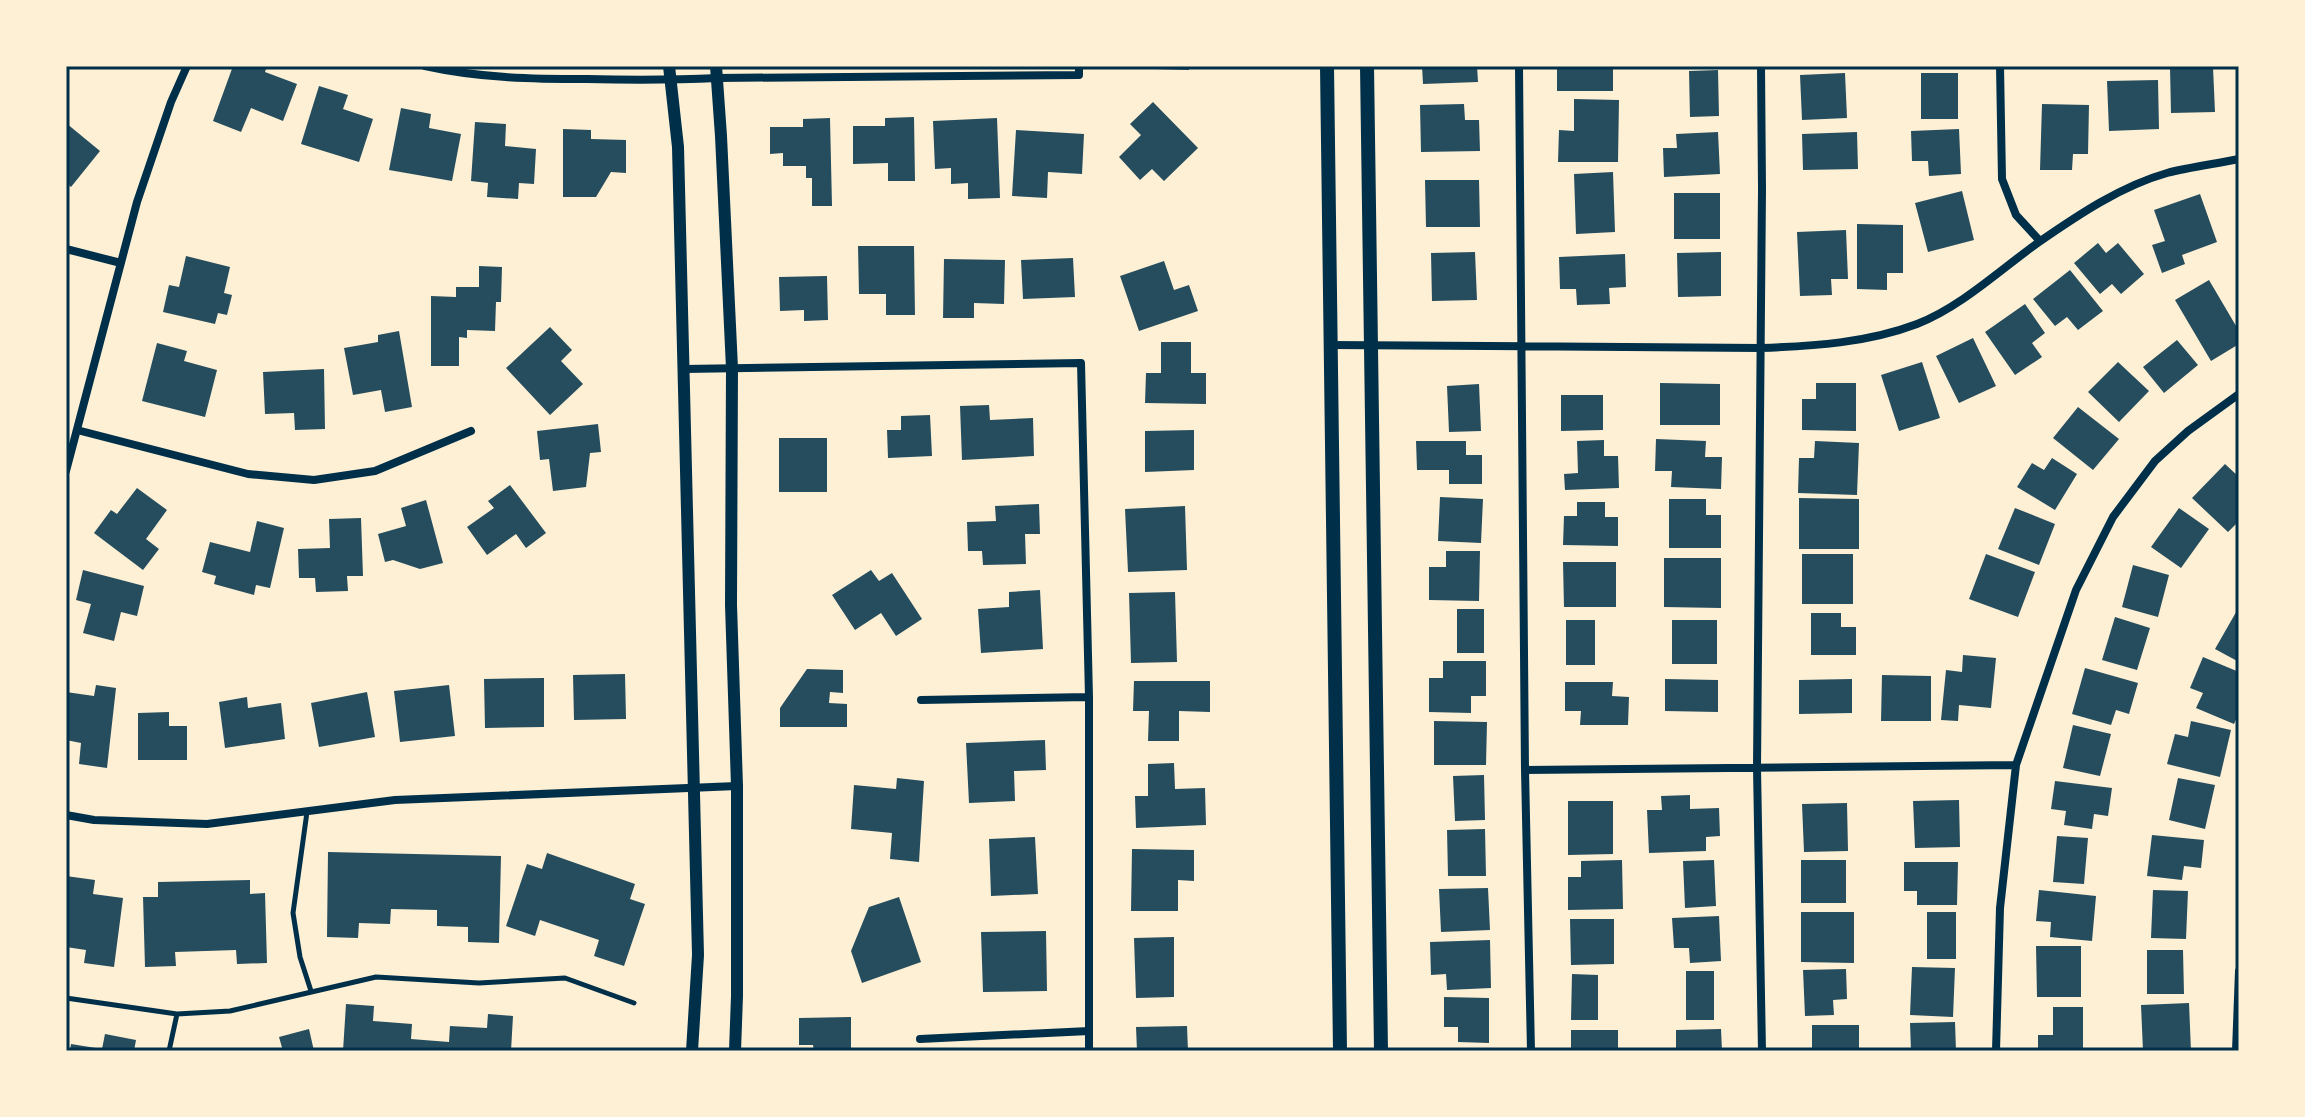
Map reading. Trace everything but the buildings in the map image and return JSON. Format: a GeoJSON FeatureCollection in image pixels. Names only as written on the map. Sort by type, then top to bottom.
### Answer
{"type":"FeatureCollection","features":[{"type":"Feature","properties":{"kind":"main road"},"geometry":{"type":"LineString","coordinates":[[1327,66],[1340,1051]]}},
{"type":"Feature","properties":{"kind":"main road"},"geometry":{"type":"LineString","coordinates":[[1367,66],[1381,1051]]}},
{"type":"Feature","properties":{"kind":"street"},"geometry":{"type":"LineString","coordinates":[[66,471],[137,202],[171,102],[187,66]]}},
{"type":"Feature","properties":{"kind":"street"},"geometry":{"type":"LineString","coordinates":[[425,66],[456,73],[518,79],[671,80],[717,72],[1079,70]]}},
{"type":"Feature","properties":{"kind":"street"},"geometry":{"type":"LineString","coordinates":[[669,66],[678,147],[698,955],[692,1051]]}},
{"type":"Feature","properties":{"kind":"street"},"geometry":{"type":"LineString","coordinates":[[1519,66],[1525,770],[1531,1051]]}},
{"type":"Feature","properties":{"kind":"street"},"geometry":{"type":"LineString","coordinates":[[1761,66],[1757,768],[1762,1051]]}},
{"type":"Feature","properties":{"kind":"street"},"geometry":{"type":"LineString","coordinates":[[2000,66],[2002,179],[2016,215],[2040,241]]}},
{"type":"Feature","properties":{"kind":"street"},"geometry":{"type":"LineString","coordinates":[[717,72],[732,368],[731,605],[737,786],[735,1051]]}},
{"type":"Feature","properties":{"kind":"street"},"geometry":{"type":"LineString","coordinates":[[1330,345],[1761,348],[1820,346],[1868,337],[1918,323],[1968,296],[2040,241],[2117,192],[2167,173],[2239,159]]}},
{"type":"Feature","properties":{"kind":"street"},"geometry":{"type":"LineString","coordinates":[[66,249],[121,263]]}},
{"type":"Feature","properties":{"kind":"street"},"geometry":{"type":"LineString","coordinates":[[684,369],[1081,363],[1089,697],[1089,1051]]}},
{"type":"Feature","properties":{"kind":"street"},"geometry":{"type":"LineString","coordinates":[[1996,1051],[2000,908],[2016,765],[2076,590],[2113,517],[2155,461],[2188,431],[2239,394]]}},
{"type":"Feature","properties":{"kind":"street"},"geometry":{"type":"LineString","coordinates":[[77,430],[248,474],[314,480],[375,471],[471,431]]}},
{"type":"Feature","properties":{"kind":"street"},"geometry":{"type":"LineString","coordinates":[[921,700],[1089,697]]}},
{"type":"Feature","properties":{"kind":"street"},"geometry":{"type":"LineString","coordinates":[[1525,770],[2016,765]]}},
{"type":"Feature","properties":{"kind":"street"},"geometry":{"type":"LineString","coordinates":[[66,815],[94,820],[207,824],[395,800],[737,786]]}},
{"type":"Feature","properties":{"kind":"street"},"geometry":{"type":"LineString","coordinates":[[2236,1051],[2239,971]]}},
{"type":"Feature","properties":{"kind":"street"},"geometry":{"type":"LineString","coordinates":[[920,1039],[1089,1031]]}},
{"type":"Feature","properties":{"kind":"lane"},"geometry":{"type":"LineString","coordinates":[[307,811],[293,913],[300,957],[311,991]]}},
{"type":"Feature","properties":{"kind":"lane"},"geometry":{"type":"LineString","coordinates":[[66,998],[177,1014],[230,1011],[376,977],[479,983],[565,978],[634,1003]]}},
{"type":"Feature","properties":{"kind":"lane"},"geometry":{"type":"LineString","coordinates":[[169,1051],[177,1014]]}}]}
